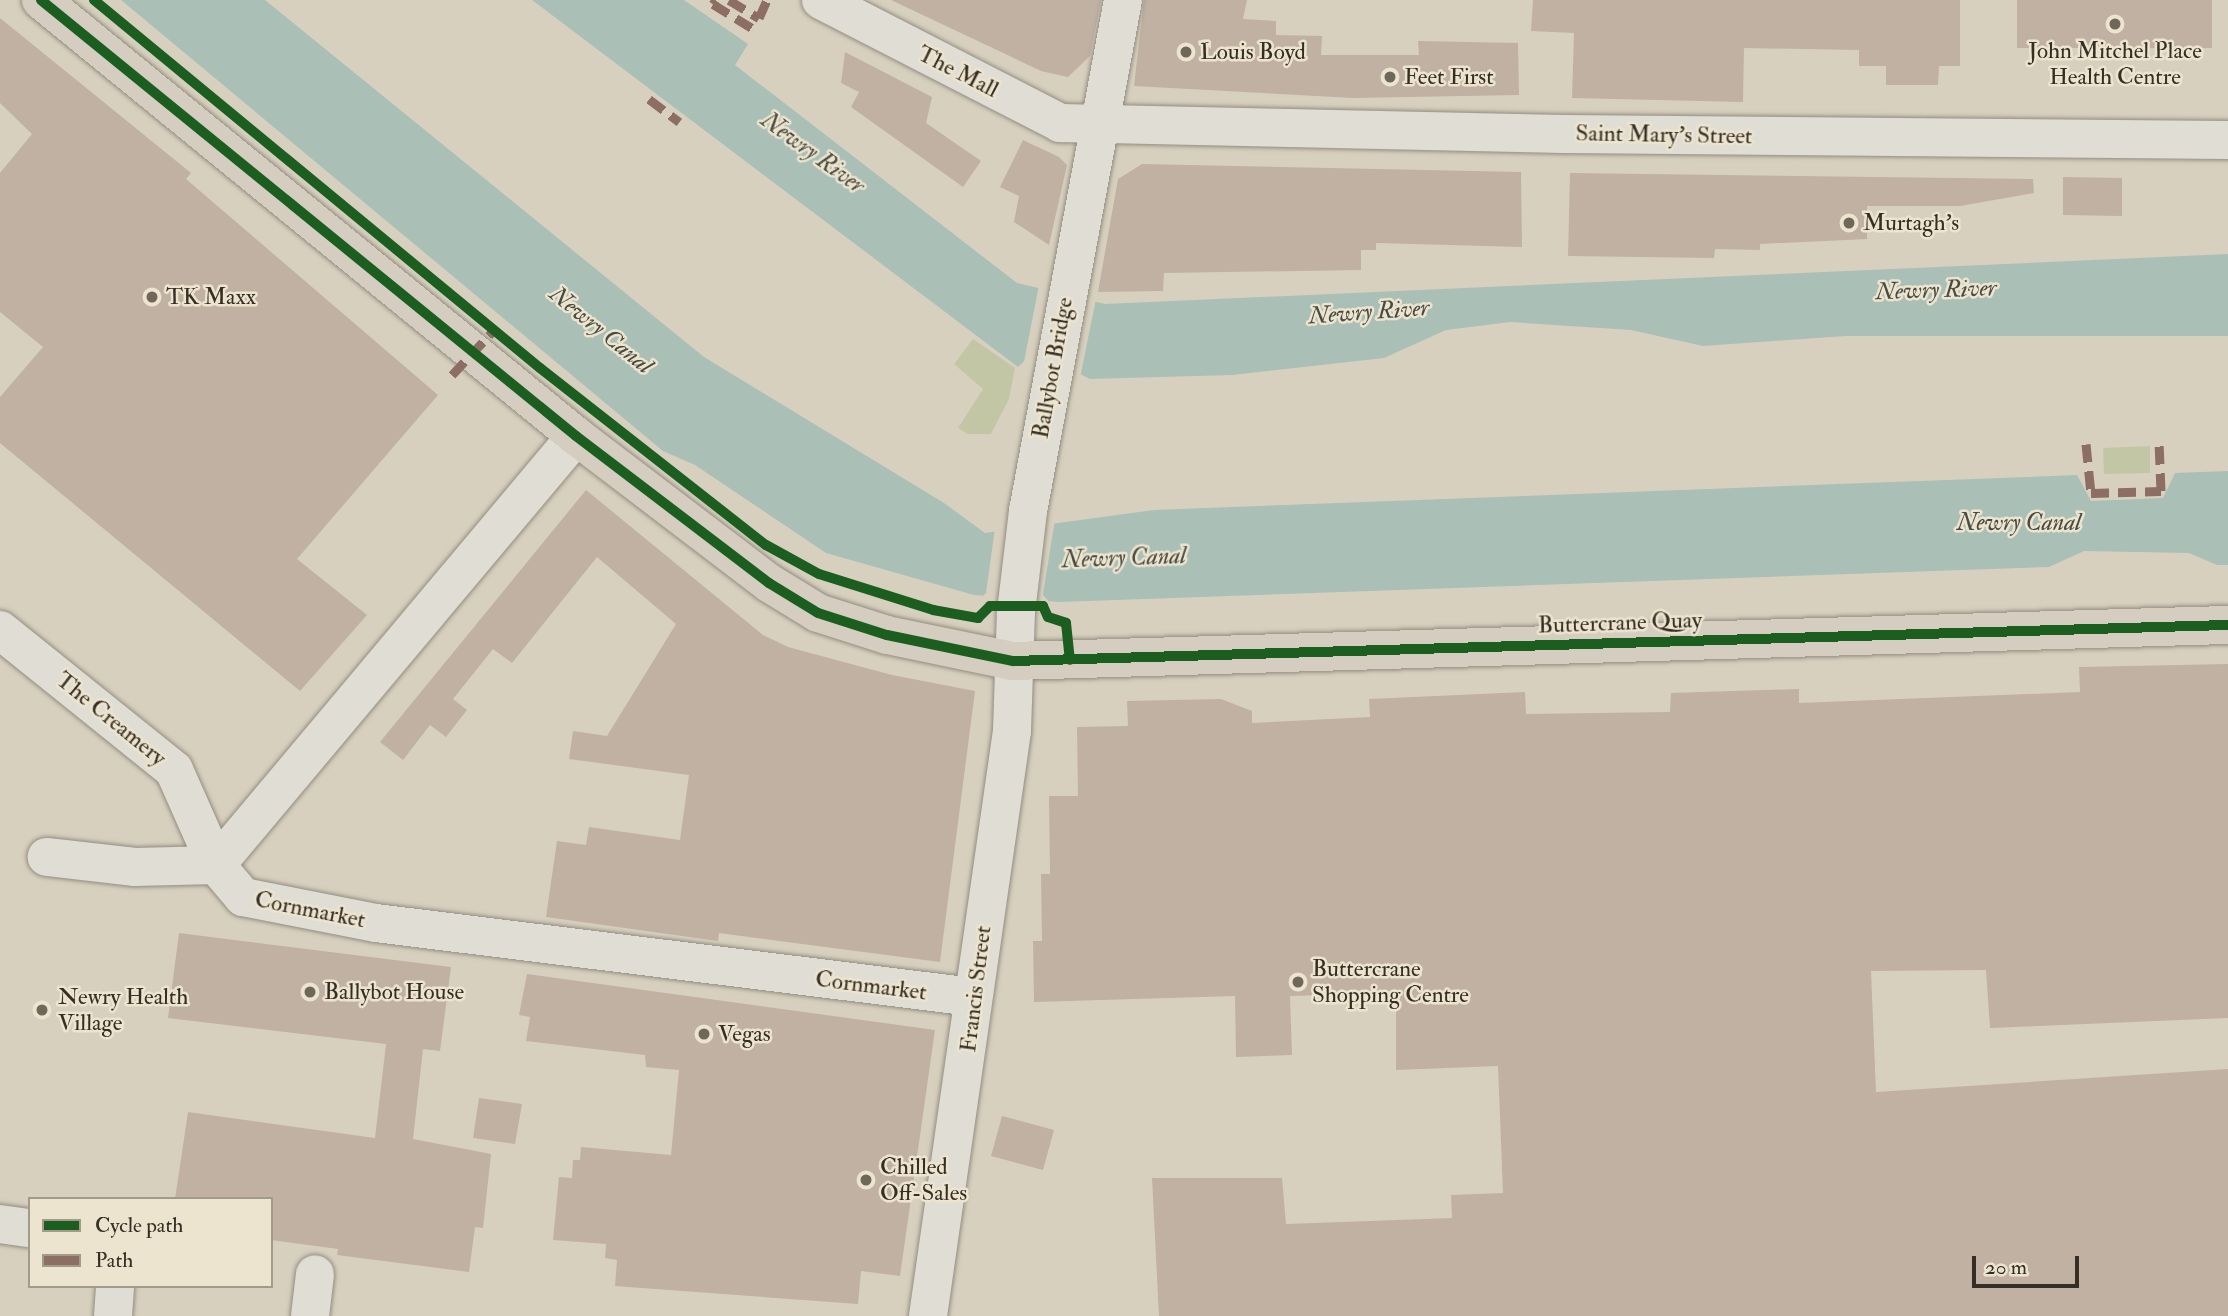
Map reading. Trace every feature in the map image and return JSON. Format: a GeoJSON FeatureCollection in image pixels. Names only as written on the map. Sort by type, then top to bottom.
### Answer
{"type":"FeatureCollection","features":[{"type":"Feature","properties":{"kind":"main road","name":"Buttercrane Quay"},"geometry":{"type":"LineString","coordinates":[[41,0],[576,436],[769,583],[818,613],[887,635],[1013,661],[2228,625]]}},
{"type":"Feature","properties":{"kind":"street","name":"Ballybot Bridge"},"geometry":{"type":"LineString","coordinates":[[1013,661],[1028,511],[1123,0]]}},
{"type":"Feature","properties":{"kind":"street","name":"The Mall"},"geometry":{"type":"LineString","coordinates":[[824,1],[1060,123],[1101,126]]}},
{"type":"Feature","properties":{"kind":"street","name":"Saint Mary's Street"},"geometry":{"type":"LineString","coordinates":[[1101,126],[2228,139]]}},
{"type":"Feature","properties":{"kind":"street"},"geometry":{"type":"LineString","coordinates":[[47,857],[135,867],[216,865],[576,436]]}},
{"type":"Feature","properties":{"kind":"street","name":"The Creamery"},"geometry":{"type":"LineString","coordinates":[[0,630],[174,770],[216,865]]}},
{"type":"Feature","properties":{"kind":"street","name":"Francis Street"},"geometry":{"type":"LineString","coordinates":[[928,1316],[1012,731],[1013,661]]}},
{"type":"Feature","properties":{"kind":"street","name":"Cornmarket"},"geometry":{"type":"LineString","coordinates":[[216,865],[243,897],[363,920],[973,997]]}},
{"type":"Feature","properties":{"kind":"street"},"geometry":{"type":"LineString","coordinates":[[0,1224],[28,1228]]}},
{"type":"Feature","properties":{"kind":"street"},"geometry":{"type":"LineString","coordinates":[[310,1316],[314,1274]]}},
{"type":"Feature","properties":{"kind":"street"},"geometry":{"type":"LineString","coordinates":[[113,1316],[115,1288]]}},
{"type":"Feature","properties":{"kind":"green space"},"geometry":{"type":"Polygon","coordinates":[[[973,339],[1015,368],[1009,399],[991,434],[968,434],[958,428],[983,389],[954,364],[973,339]]]}},
{"type":"Feature","properties":{"kind":"green space"},"geometry":{"type":"Polygon","coordinates":[[[2150,446],[2150,473],[2104,474],[2103,448],[2150,446]]]}},
{"type":"Feature","properties":{"kind":"water","name":"Newry Canal"},"geometry":{"type":"Polygon","coordinates":[[[121,0],[265,0],[704,357],[944,503],[985,533],[1154,510],[2077,475],[2091,501],[2163,498],[2175,473],[2228,471],[2228,565],[2217,565],[2189,553],[2084,551],[2049,567],[1059,602],[974,595],[826,553],[695,465],[663,451],[121,0]]]}},
{"type":"Feature","properties":{"kind":"water","name":"Newry River"},"geometry":{"type":"Polygon","coordinates":[[[532,0],[684,0],[748,44],[735,65],[1017,283],[1105,304],[2228,254],[2228,336],[1846,336],[1703,346],[1631,330],[1510,322],[1446,330],[1384,358],[1232,375],[1090,379],[1034,351],[1018,367],[532,0]]]}},
{"type":"Feature","properties":{"kind":"pier"},"geometry":{"type":"Polygon","coordinates":[[[1039,285],[1096,299],[1080,378],[1035,355],[1023,367],[1039,285]]]}},
{"type":"Feature","properties":{"kind":"pier"},"geometry":{"type":"Polygon","coordinates":[[[1055,519],[1043,595],[1052,605],[980,599],[986,593],[995,528],[1055,519]]]}},
{"type":"Feature","properties":{"kind":"building"},"geometry":{"type":"Polygon","coordinates":[[[891,0],[1101,0],[1090,56],[1068,77],[1041,71],[891,0]]]}},
{"type":"Feature","properties":{"kind":"building"},"geometry":{"type":"Polygon","coordinates":[[[1144,0],[1247,0],[1243,19],[1276,21],[1276,35],[1322,36],[1321,55],[1419,55],[1418,41],[1518,43],[1519,95],[1353,98],[1134,86],[1144,0]]]}},
{"type":"Feature","properties":{"kind":"building"},"geometry":{"type":"Polygon","coordinates":[[[1533,0],[1960,0],[1960,66],[1939,66],[1938,85],[1886,85],[1886,66],[1859,66],[1859,50],[1744,48],[1743,102],[1572,98],[1574,33],[1531,31],[1533,0]]]}},
{"type":"Feature","properties":{"kind":"building","name":"John Mitchel Place Health Centre"},"geometry":{"type":"Polygon","coordinates":[[[2017,0],[2212,0],[2212,48],[2017,48],[2017,0]]]}},
{"type":"Feature","properties":{"kind":"building"},"geometry":{"type":"Polygon","coordinates":[[[0,18],[191,173],[186,179],[438,395],[297,559],[367,615],[300,691],[0,443],[0,397],[43,347],[0,312],[0,173],[32,134],[0,103],[0,18]]]}},
{"type":"Feature","properties":{"kind":"building"},"geometry":{"type":"Polygon","coordinates":[[[845,52],[932,97],[926,123],[981,161],[963,187],[851,107],[859,92],[841,83],[845,52]]]}},
{"type":"Feature","properties":{"kind":"building"},"geometry":{"type":"Polygon","coordinates":[[[1023,140],[1059,157],[1067,165],[1049,245],[1014,222],[1019,196],[1000,187],[1023,140]]]}},
{"type":"Feature","properties":{"kind":"building"},"geometry":{"type":"Polygon","coordinates":[[[1142,164],[1521,172],[1522,247],[1376,243],[1376,250],[1361,250],[1361,270],[1164,273],[1163,291],[1098,292],[1118,179],[1142,164]]]}},
{"type":"Feature","properties":{"kind":"building"},"geometry":{"type":"Polygon","coordinates":[[[1570,173],[2033,179],[2034,193],[1960,206],[1867,206],[1867,239],[1760,244],[1760,250],[1715,249],[1714,258],[1568,256],[1570,173]]]}},
{"type":"Feature","properties":{"kind":"building"},"geometry":{"type":"Polygon","coordinates":[[[2063,177],[2122,178],[2122,216],[2063,215],[2063,177]]]}},
{"type":"Feature","properties":{"kind":"building"},"geometry":{"type":"Polygon","coordinates":[[[586,490],[763,635],[788,647],[892,675],[975,691],[940,962],[719,933],[718,941],[546,917],[557,841],[586,845],[589,827],[680,840],[689,775],[569,759],[573,731],[607,736],[676,624],[597,557],[512,663],[493,649],[453,699],[467,710],[446,737],[430,725],[403,760],[380,742],[586,490]]]}},
{"type":"Feature","properties":{"kind":"building","name":"Buttercrane Shopping Centre"},"geometry":{"type":"Polygon","coordinates":[[[2228,664],[2228,1018],[1990,1028],[1986,970],[1871,971],[1876,1092],[2228,1069],[2228,1316],[1159,1316],[1152,1178],[1282,1178],[1286,1224],[1452,1218],[1451,1195],[1503,1193],[1498,1066],[1396,1070],[1396,993],[1290,996],[1292,1055],[1236,1057],[1235,996],[1034,1002],[1033,941],[1042,941],[1041,874],[1050,874],[1049,796],[1078,796],[1077,727],[1128,726],[1127,701],[1221,699],[1252,711],[1252,723],[1370,717],[1369,699],[1525,692],[1526,714],[1670,712],[1671,693],[1799,689],[1799,703],[2080,692],[2079,667],[2228,664]]]}},
{"type":"Feature","properties":{"kind":"building"},"geometry":{"type":"Polygon","coordinates":[[[179,933],[451,967],[440,1051],[423,1049],[413,1139],[491,1154],[483,1228],[475,1227],[469,1272],[337,1255],[338,1249],[273,1240],[273,1197],[175,1197],[188,1112],[375,1138],[386,1044],[168,1018],[179,933]]]}},
{"type":"Feature","properties":{"kind":"building"},"geometry":{"type":"Polygon","coordinates":[[[527,974],[935,1030],[900,1276],[861,1271],[858,1304],[615,1286],[617,1260],[605,1258],[606,1244],[553,1240],[559,1177],[572,1178],[573,1160],[580,1160],[581,1147],[671,1155],[679,1070],[646,1067],[645,1055],[526,1041],[530,1017],[519,1015],[527,974]]]}},
{"type":"Feature","properties":{"kind":"building"},"geometry":{"type":"Polygon","coordinates":[[[479,1098],[522,1104],[515,1144],[473,1138],[479,1098]]]}},
{"type":"Feature","properties":{"kind":"building"},"geometry":{"type":"Polygon","coordinates":[[[1002,1116],[1054,1130],[1043,1170],[991,1156],[1002,1116]]]}},
{"type":"Feature","properties":{"kind":"marked path"},"geometry":{"type":"LineString","coordinates":[[716,0],[713,4],[752,28]]}},
{"type":"Feature","properties":{"kind":"marked path"},"geometry":{"type":"LineString","coordinates":[[729,0],[759,18],[767,0]]}},
{"type":"Feature","properties":{"kind":"marked path"},"geometry":{"type":"LineString","coordinates":[[649,99],[679,122]]}},
{"type":"Feature","properties":{"kind":"marked path"},"geometry":{"type":"LineString","coordinates":[[452,375],[494,330]]}},
{"type":"Feature","properties":{"kind":"marked path"},"geometry":{"type":"LineString","coordinates":[[2086,444],[2091,493],[2161,491],[2159,441]]}},
{"type":"Feature","properties":{"kind":"cycle path"},"geometry":{"type":"LineString","coordinates":[[41,0],[576,436],[769,583],[818,613],[887,635],[1013,661],[2228,625]]}},
{"type":"Feature","properties":{"kind":"cycle path"},"geometry":{"type":"LineString","coordinates":[[94,0],[540,368],[766,545],[819,574],[933,610],[978,618],[990,606],[1043,606],[1048,617],[1066,623],[1070,660]]}},
{"type":"Feature","properties":{"kind":"place","name":"John Mitchel Place Health Centre"},"geometry":{"type":"Point","coordinates":[2115,24]}},
{"type":"Feature","properties":{"kind":"place","name":"Louis Boyd"},"geometry":{"type":"Point","coordinates":[1186,52]}},
{"type":"Feature","properties":{"kind":"place","name":"Feet First"},"geometry":{"type":"Point","coordinates":[1390,77]}},
{"type":"Feature","properties":{"kind":"place","name":"Murtagh's"},"geometry":{"type":"Point","coordinates":[1849,223]}},
{"type":"Feature","properties":{"kind":"place","name":"TK Maxx"},"geometry":{"type":"Point","coordinates":[152,297]}},
{"type":"Feature","properties":{"kind":"place","name":"Buttercrane Shopping Centre"},"geometry":{"type":"Point","coordinates":[1298,982]}},
{"type":"Feature","properties":{"kind":"place","name":"Ballybot House"},"geometry":{"type":"Point","coordinates":[310,992]}},
{"type":"Feature","properties":{"kind":"place","name":"Newry Health Village"},"geometry":{"type":"Point","coordinates":[42,1010]}},
{"type":"Feature","properties":{"kind":"place","name":"Vegas"},"geometry":{"type":"Point","coordinates":[704,1034]}},
{"type":"Feature","properties":{"kind":"place","name":"Chilled Off-Sales"},"geometry":{"type":"Point","coordinates":[866,1180]}}]}
